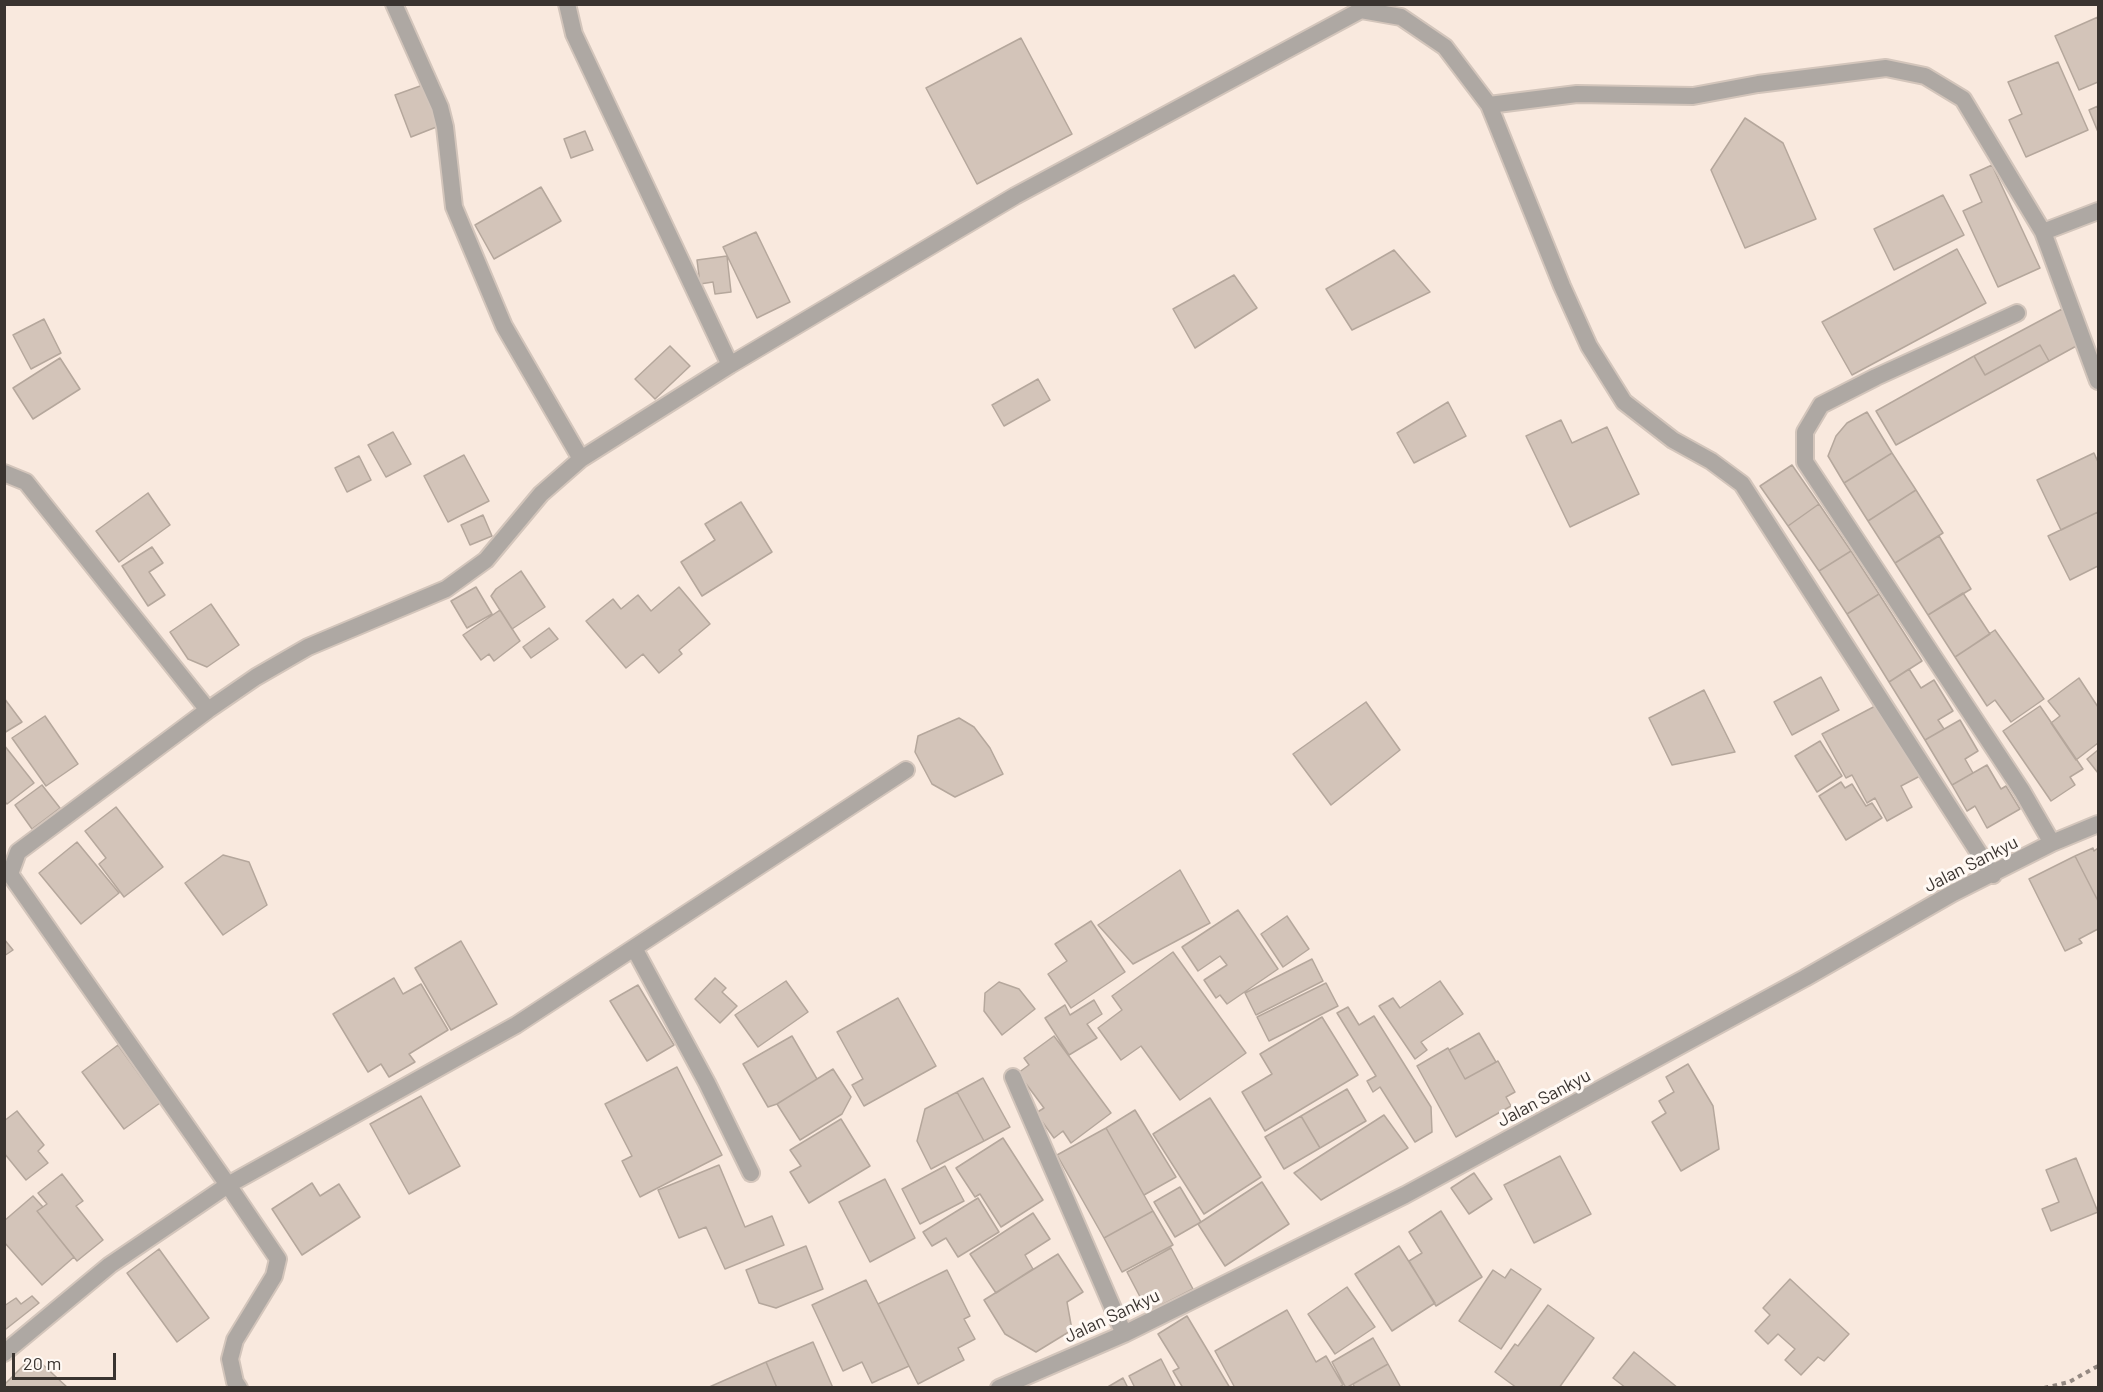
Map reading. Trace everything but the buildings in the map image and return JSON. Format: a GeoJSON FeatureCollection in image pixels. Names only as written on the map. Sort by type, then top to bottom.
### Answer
{"type":"FeatureCollection","features":[{"type":"Feature","properties":{"kind":"street"},"geometry":{"type":"LineString","coordinates":[[394,4],[440,107],[445,127],[453,207],[504,326],[581,459]]}},
{"type":"Feature","properties":{"kind":"street"},"geometry":{"type":"LineString","coordinates":[[567,4],[574,34],[730,365]]}},
{"type":"Feature","properties":{"kind":"street"},"geometry":{"type":"LineString","coordinates":[[239,1388],[235,1382],[230,1359],[235,1340],[274,1276],[278,1259],[10,874],[18,852],[208,710],[256,677],[308,647],[446,589],[486,560],[541,494],[581,459],[730,365],[1015,196],[1361,10],[1401,17],[1445,47],[1489,105],[1562,286],[1589,346],[1624,402],[1672,440],[1711,460],[1742,484],[1993,875]]}},
{"type":"Feature","properties":{"kind":"street"},"geometry":{"type":"LineString","coordinates":[[1489,105],[1577,94],[1693,96],[1758,84],[1886,68],[1925,76],[1962,99],[2043,232],[2098,381]]}},
{"type":"Feature","properties":{"kind":"street"},"geometry":{"type":"LineString","coordinates":[[2043,232],[2098,211]]}},
{"type":"Feature","properties":{"kind":"street"},"geometry":{"type":"LineString","coordinates":[[2017,313],[1876,377],[1821,405],[1805,432],[1805,462],[2022,791],[2052,843]]}},
{"type":"Feature","properties":{"kind":"street"},"geometry":{"type":"LineString","coordinates":[[4,473],[26,482],[208,710]]}},
{"type":"Feature","properties":{"kind":"street"},"geometry":{"type":"LineString","coordinates":[[4,1353],[110,1265],[228,1185],[516,1025],[906,770]]}},
{"type":"Feature","properties":{"kind":"street","name":"Jalan Sankyu"},"geometry":{"type":"LineString","coordinates":[[999,1388],[1124,1334],[1405,1196],[1795,984],[1953,893],[1993,875],[2052,843],[2098,824]]}},
{"type":"Feature","properties":{"kind":"street"},"geometry":{"type":"LineString","coordinates":[[634,948],[707,1083],[751,1173]]}},
{"type":"Feature","properties":{"kind":"street"},"geometry":{"type":"LineString","coordinates":[[1013,1077],[1124,1334]]}},
{"type":"Feature","properties":{"kind":"path"},"geometry":{"type":"LineString","coordinates":[[2044,1388],[2069,1382],[2098,1366]]}}]}
